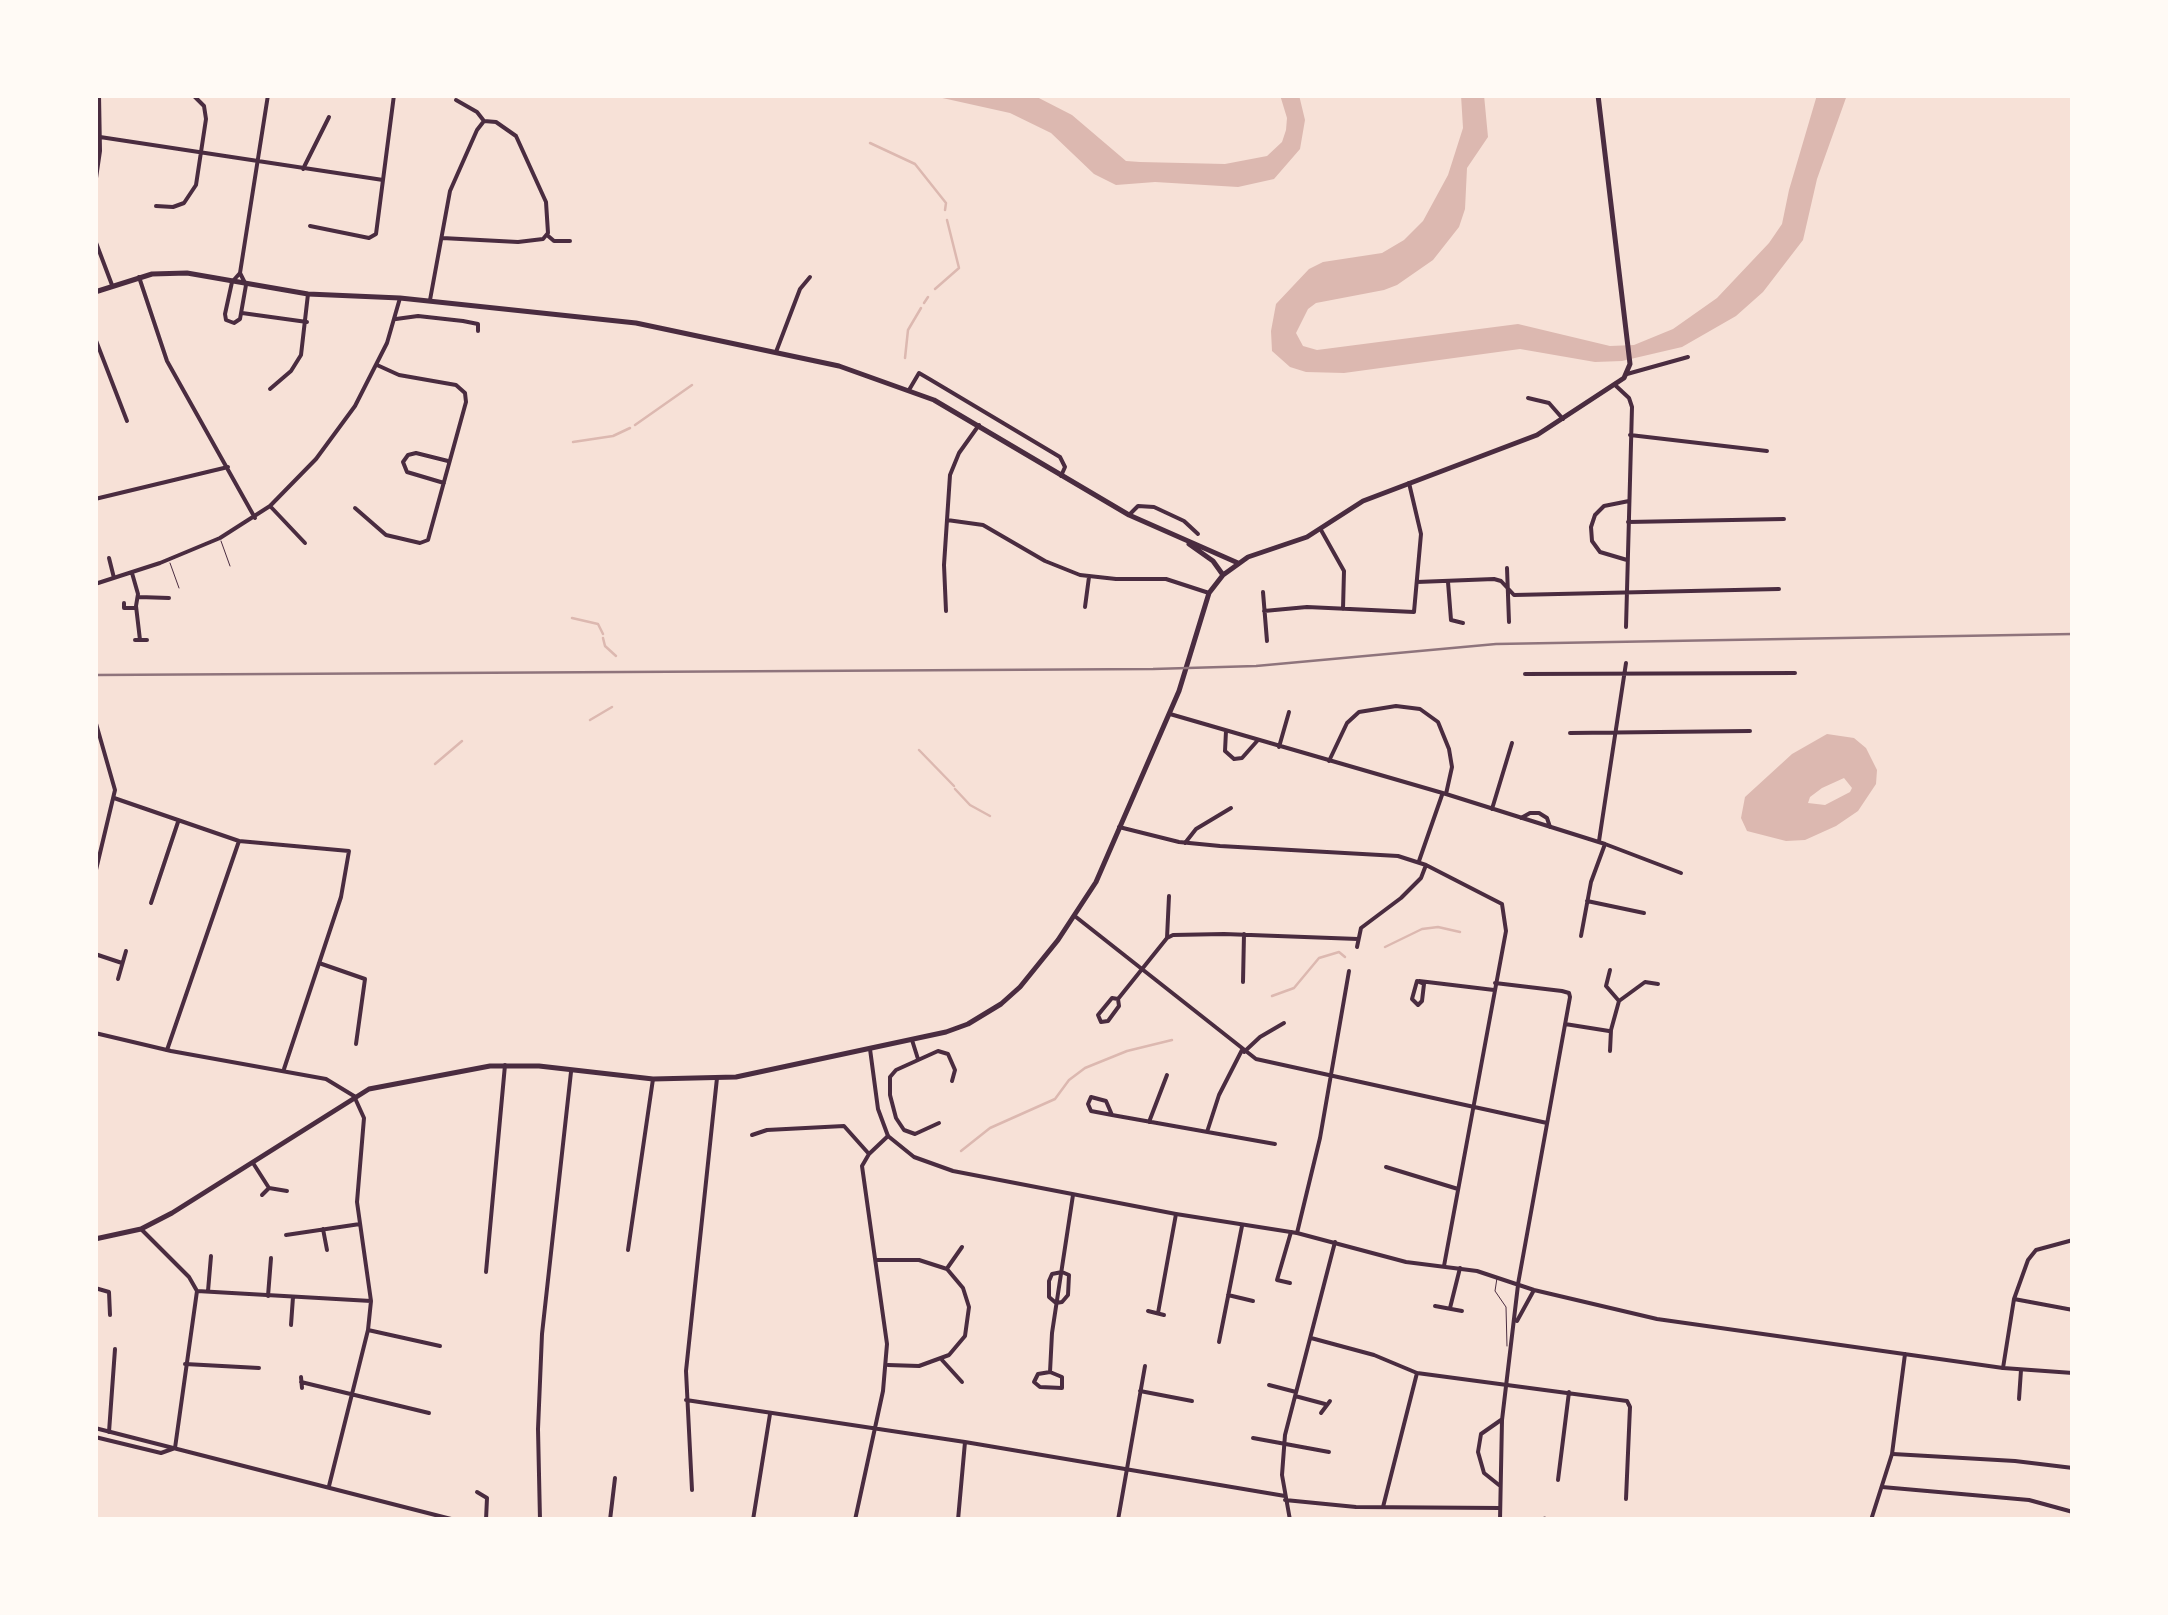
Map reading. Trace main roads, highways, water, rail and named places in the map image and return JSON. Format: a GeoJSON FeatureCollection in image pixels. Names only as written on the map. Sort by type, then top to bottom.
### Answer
{"type":"FeatureCollection","features":[{"type":"Feature","properties":{"kind":"main road"},"geometry":{"type":"LineString","coordinates":[[95,1239],[141,1229],[172,1213],[354,1096],[378,1087],[455,1070],[504,1065],[653,1079],[755,1074],[912,1040],[968,1024],[1001,1004],[1028,978],[1076,917],[1096,882],[1181,684],[1208,593],[1223,574],[1238,563],[1294,544],[1362,501],[1509,448],[1563,419],[1626,374],[1630,364],[1598,95]]}},
{"type":"Feature","properties":{"kind":"main road"},"geometry":{"type":"LineString","coordinates":[[95,292],[139,277],[186,273],[308,294],[400,298],[636,323],[858,371],[910,390],[979,425],[1129,515],[1238,563]]}},
{"type":"Feature","properties":{"kind":"main road"},"geometry":{"type":"LineString","coordinates":[[1180,538],[1213,561],[1223,574]]}},
{"type":"Feature","properties":{"kind":"waterway"},"geometry":{"type":"LineString","coordinates":[[870,143],[915,164],[946,203],[945,210]]}},
{"type":"Feature","properties":{"kind":"waterway"},"geometry":{"type":"LineString","coordinates":[[935,289],[959,268],[947,220]]}},
{"type":"Feature","properties":{"kind":"waterway"},"geometry":{"type":"LineString","coordinates":[[924,303],[928,297]]}},
{"type":"Feature","properties":{"kind":"waterway"},"geometry":{"type":"LineString","coordinates":[[905,358],[908,330],[921,308]]}},
{"type":"Feature","properties":{"kind":"waterway"},"geometry":{"type":"LineString","coordinates":[[635,425],[692,385]]}},
{"type":"Feature","properties":{"kind":"waterway"},"geometry":{"type":"LineString","coordinates":[[573,442],[613,436],[630,428]]}},
{"type":"Feature","properties":{"kind":"waterway"},"geometry":{"type":"LineString","coordinates":[[572,618],[598,624],[603,634]]}},
{"type":"Feature","properties":{"kind":"waterway"},"geometry":{"type":"LineString","coordinates":[[603,638],[605,646],[616,656]]}},
{"type":"Feature","properties":{"kind":"waterway"},"geometry":{"type":"LineString","coordinates":[[590,720],[612,707]]}},
{"type":"Feature","properties":{"kind":"waterway"},"geometry":{"type":"LineString","coordinates":[[435,764],[462,741]]}},
{"type":"Feature","properties":{"kind":"waterway"},"geometry":{"type":"LineString","coordinates":[[919,750],[954,786]]}},
{"type":"Feature","properties":{"kind":"waterway"},"geometry":{"type":"LineString","coordinates":[[955,789],[970,805],[990,816]]}},
{"type":"Feature","properties":{"kind":"waterway"},"geometry":{"type":"LineString","coordinates":[[1385,947],[1422,929],[1438,927],[1460,932]]}},
{"type":"Feature","properties":{"kind":"waterway"},"geometry":{"type":"LineString","coordinates":[[1272,996],[1294,988],[1319,958],[1339,952],[1345,957]]}},
{"type":"Feature","properties":{"kind":"waterway"},"geometry":{"type":"LineString","coordinates":[[961,1151],[990,1128],[1055,1099],[1069,1080],[1085,1068],[1127,1051],[1172,1040]]}},
{"type":"Feature","properties":{"kind":"railway"},"geometry":{"type":"LineString","coordinates":[[95,675],[1153,669],[1256,666],[1496,644],[2073,634]]}}]}
